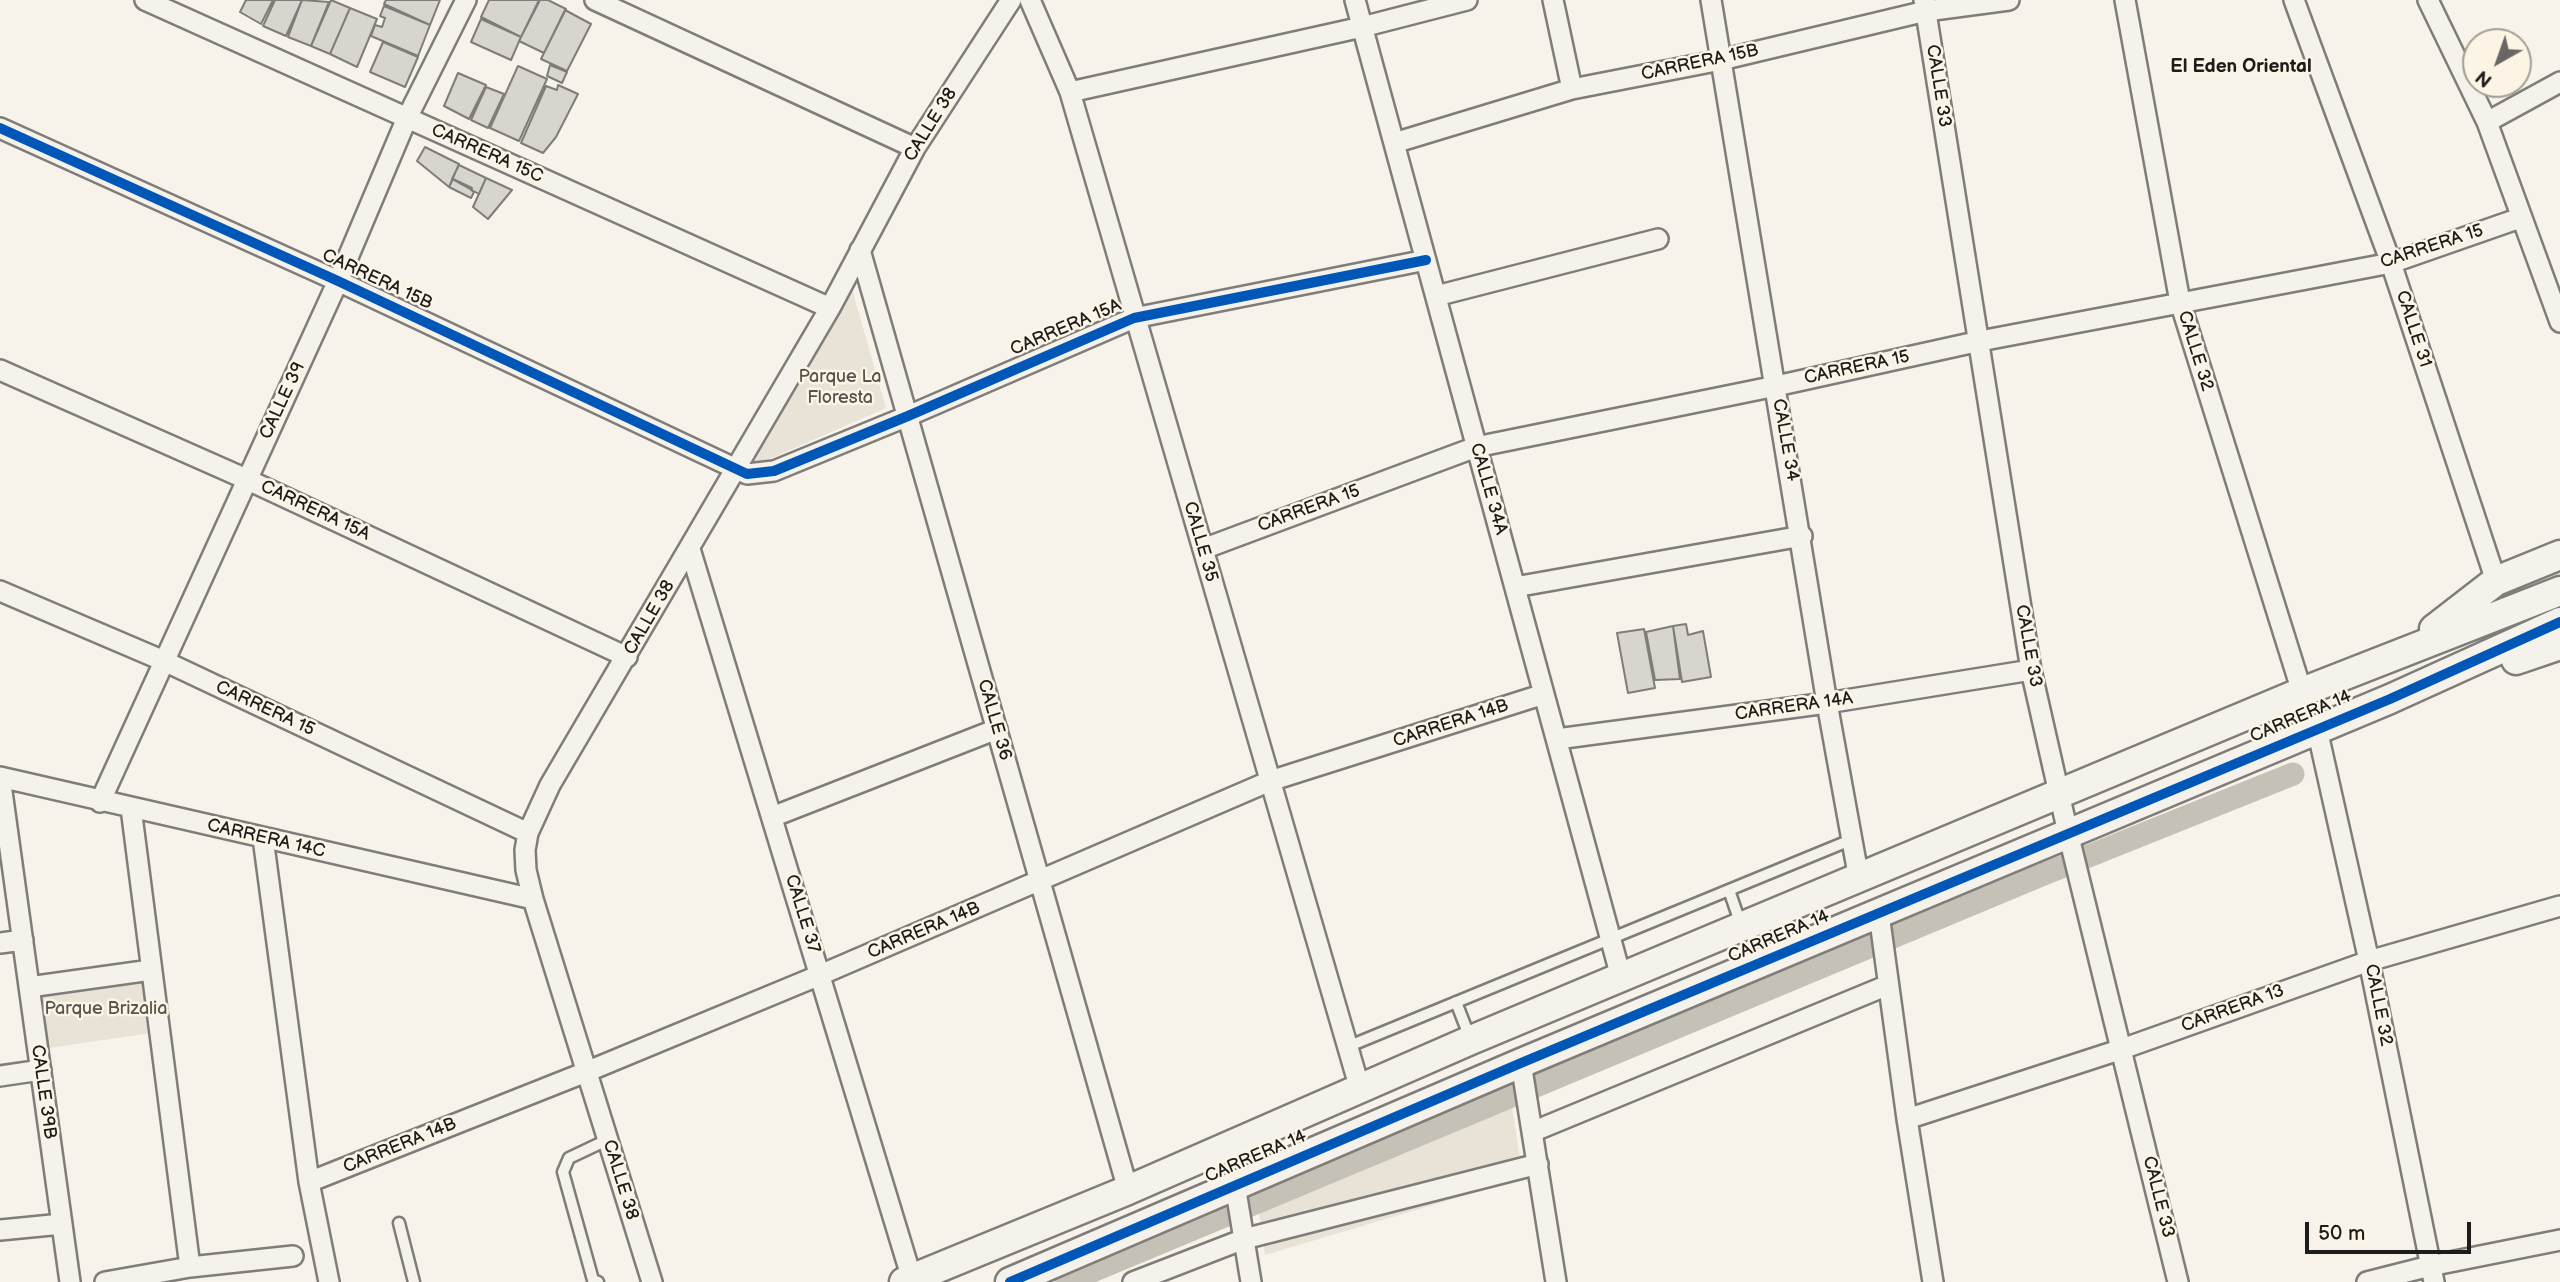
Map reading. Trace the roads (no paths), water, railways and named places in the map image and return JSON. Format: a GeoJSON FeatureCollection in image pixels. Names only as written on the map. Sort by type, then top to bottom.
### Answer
{"type":"FeatureCollection","features":[{"type":"Feature","properties":{"kind":"main road"},"geometry":{"type":"LineString","coordinates":[[2407,649],[2496,582],[2560,555]]}},
{"type":"Feature","properties":{"kind":"main road","name":"CARRERA 14"},"geometry":{"type":"LineString","coordinates":[[908,1281],[1128,1190],[1472,1040],[2302,692],[2560,591]]}},
{"type":"Feature","properties":{"kind":"main road","name":"CARRERA 14"},"geometry":{"type":"LineString","coordinates":[[1010,1282],[1237,1193],[2070,844],[2317,729],[2560,622]]}},
{"type":"Feature","properties":{"kind":"main road"},"geometry":{"type":"LineString","coordinates":[[2390,699],[2560,645]]}},
{"type":"Feature","properties":{"kind":"street","name":"CARRERA 15C"},"geometry":{"type":"LineString","coordinates":[[145,0],[830,309]]}},
{"type":"Feature","properties":{"kind":"street","name":"CALLE 39"},"geometry":{"type":"LineString","coordinates":[[100,802],[338,281],[407,118],[466,0]]}},
{"type":"Feature","properties":{"kind":"street"},"geometry":{"type":"LineString","coordinates":[[595,0],[915,148]]}},
{"type":"Feature","properties":{"kind":"street","name":"CALLE 38"},"geometry":{"type":"LineString","coordinates":[[648,1281],[533,900],[526,870],[528,833],[550,785],[628,657],[830,309],[915,148],[1011,0]]}},
{"type":"Feature","properties":{"kind":"street","name":"CALLE 35"},"geometry":{"type":"LineString","coordinates":[[1030,0],[1070,92],[1133,318],[1360,1089]]}},
{"type":"Feature","properties":{"kind":"street","name":"CALLE 34A"},"geometry":{"type":"LineString","coordinates":[[1355,0],[1622,977]]}},
{"type":"Feature","properties":{"kind":"street"},"geometry":{"type":"LineString","coordinates":[[1070,92],[1362,27],[1467,0]]}},
{"type":"Feature","properties":{"kind":"street"},"geometry":{"type":"LineString","coordinates":[[1553,0],[1572,89]]}},
{"type":"Feature","properties":{"kind":"street","name":"CALLE 34"},"geometry":{"type":"LineString","coordinates":[[1711,0],[1859,879]]}},
{"type":"Feature","properties":{"kind":"street","name":"CARRERA 15B"},"geometry":{"type":"LineString","coordinates":[[1394,143],[1572,89],[1721,60],[1925,6],[2009,0]]}},
{"type":"Feature","properties":{"kind":"street","name":"CALLE 32"},"geometry":{"type":"LineString","coordinates":[[2125,0],[2180,302],[2302,692]]}},
{"type":"Feature","properties":{"kind":"street","name":"CALLE 31"},"geometry":{"type":"LineString","coordinates":[[2294,0],[2391,263],[2496,582]]}},
{"type":"Feature","properties":{"kind":"street"},"geometry":{"type":"LineString","coordinates":[[2428,0],[2487,122],[2560,322]]}},
{"type":"Feature","properties":{"kind":"street","name":"CALLE 33"},"geometry":{"type":"LineString","coordinates":[[1925,6],[2031,670],[2070,844],[2178,1282]]}},
{"type":"Feature","properties":{"kind":"street"},"geometry":{"type":"LineString","coordinates":[[2487,122],[2560,82]]}},
{"type":"Feature","properties":{"kind":"street","name":"CARRERA 15B"},"geometry":{"type":"LineString","coordinates":[[0,128],[338,281],[736,471]]}},
{"type":"Feature","properties":{"kind":"street","name":"CARRERA 15"},"geometry":{"type":"LineString","coordinates":[[1203,549],[1476,447],[1980,341],[2391,263],[2520,218]]}},
{"type":"Feature","properties":{"kind":"street"},"geometry":{"type":"LineString","coordinates":[[1436,296],[1658,239]]}},
{"type":"Feature","properties":{"kind":"street","name":"CALLE 36"},"geometry":{"type":"LineString","coordinates":[[860,250],[1128,1190]]}},
{"type":"Feature","properties":{"kind":"street","name":"CARRERA 15A"},"geometry":{"type":"LineString","coordinates":[[736,471],[747,474],[774,471],[1133,318],[1426,260]]}},
{"type":"Feature","properties":{"kind":"street","name":"CARRERA 15A"},"geometry":{"type":"LineString","coordinates":[[0,370],[246,479],[628,657]]}},
{"type":"Feature","properties":{"kind":"street"},"geometry":{"type":"LineString","coordinates":[[1515,587],[1802,536]]}},
{"type":"Feature","properties":{"kind":"street","name":"CALLE 37"},"geometry":{"type":"LineString","coordinates":[[690,549],[820,975],[908,1281]]}},
{"type":"Feature","properties":{"kind":"street","name":"CARRERA 15"},"geometry":{"type":"LineString","coordinates":[[0,591],[164,662],[528,833]]}},
{"type":"Feature","properties":{"kind":"street","name":"CARRERA 14A"},"geometry":{"type":"LineString","coordinates":[[1557,739],[1828,703],[2031,670]]}},
{"type":"Feature","properties":{"kind":"street","name":"CARRERA 14B"},"geometry":{"type":"LineString","coordinates":[[309,1182],[820,975],[1270,781],[1544,694]]}},
{"type":"Feature","properties":{"kind":"street"},"geometry":{"type":"LineString","coordinates":[[772,817],[997,729]]}},
{"type":"Feature","properties":{"kind":"street","name":"CALLE 32"},"geometry":{"type":"LineString","coordinates":[[2317,729],[2369,961],[2432,1274]]}},
{"type":"Feature","properties":{"kind":"street","name":"CARRERA 14C"},"geometry":{"type":"LineString","coordinates":[[0,777],[533,900]]}},
{"type":"Feature","properties":{"kind":"street","name":"CALLE 39B"},"geometry":{"type":"LineString","coordinates":[[0,777],[70,1282]]}},
{"type":"Feature","properties":{"kind":"street"},"geometry":{"type":"LineString","coordinates":[[131,808],[190,1267]]}},
{"type":"Feature","properties":{"kind":"street"},"geometry":{"type":"LineString","coordinates":[[264,838],[309,1182],[329,1282]]}},
{"type":"Feature","properties":{"kind":"street","name":"CARRERA 13"},"geometry":{"type":"LineString","coordinates":[[1907,1119],[2122,1049],[2369,961],[2560,906]]}},
{"type":"Feature","properties":{"kind":"street"},"geometry":{"type":"LineString","coordinates":[[1880,924],[1933,1282]]}},
{"type":"Feature","properties":{"kind":"street"},"geometry":{"type":"LineString","coordinates":[[0,943],[23,940]]}},
{"type":"Feature","properties":{"kind":"street"},"geometry":{"type":"LineString","coordinates":[[29,987],[151,970]]}},
{"type":"Feature","properties":{"kind":"street"},"geometry":{"type":"LineString","coordinates":[[1532,1132],[1887,977]]}},
{"type":"Feature","properties":{"kind":"street"},"geometry":{"type":"LineString","coordinates":[[0,1076],[41,1070]]}},
{"type":"Feature","properties":{"kind":"street"},"geometry":{"type":"LineString","coordinates":[[1522,1072],[1556,1282]]}},
{"type":"Feature","properties":{"kind":"street"},"geometry":{"type":"LineString","coordinates":[[1133,1282],[1244,1236],[1538,1164]]}},
{"type":"Feature","properties":{"kind":"street"},"geometry":{"type":"LineString","coordinates":[[1237,1193],[1251,1282]]}},
{"type":"Feature","properties":{"kind":"street"},"geometry":{"type":"LineString","coordinates":[[0,1230],[62,1224]]}},
{"type":"Feature","properties":{"kind":"street"},"geometry":{"type":"LineString","coordinates":[[2367,1282],[2432,1274],[2560,1240]]}},
{"type":"Feature","properties":{"kind":"street"},"geometry":{"type":"LineString","coordinates":[[105,1282],[190,1267],[293,1256]]}},
{"type":"Feature","properties":{"kind":"lane"},"geometry":{"type":"LineString","coordinates":[[1347,1047],[1853,839]]}},
{"type":"Feature","properties":{"kind":"lane"},"geometry":{"type":"LineString","coordinates":[[1729,890],[1742,929]]}},
{"type":"Feature","properties":{"kind":"lane"},"geometry":{"type":"LineString","coordinates":[[1456,1002],[1472,1040]]}},
{"type":"Feature","properties":{"kind":"lane"},"geometry":{"type":"LineString","coordinates":[[598,1282],[593,1280],[563,1172],[569,1158],[607,1140]]}},
{"type":"Feature","properties":{"kind":"lane"},"geometry":{"type":"LineString","coordinates":[[400,1223],[414,1282]]}},
{"type":"Feature","properties":{"kind":"waterway"},"geometry":{"type":"LineString","coordinates":[[1066,1282],[2044,874],[2293,774]]}},
{"type":"Feature","properties":{"kind":"district","name":"El Eden Oriental"},"geometry":{"type":"Point","coordinates":[2241,67]}},
{"type":"Feature","properties":{"kind":"park label","name":"Parque La Floresta"},"geometry":{"type":"Point","coordinates":[840,387]}},
{"type":"Feature","properties":{"kind":"park label","name":"Parque Brizalia"},"geometry":{"type":"Point","coordinates":[106,1009]}}]}
